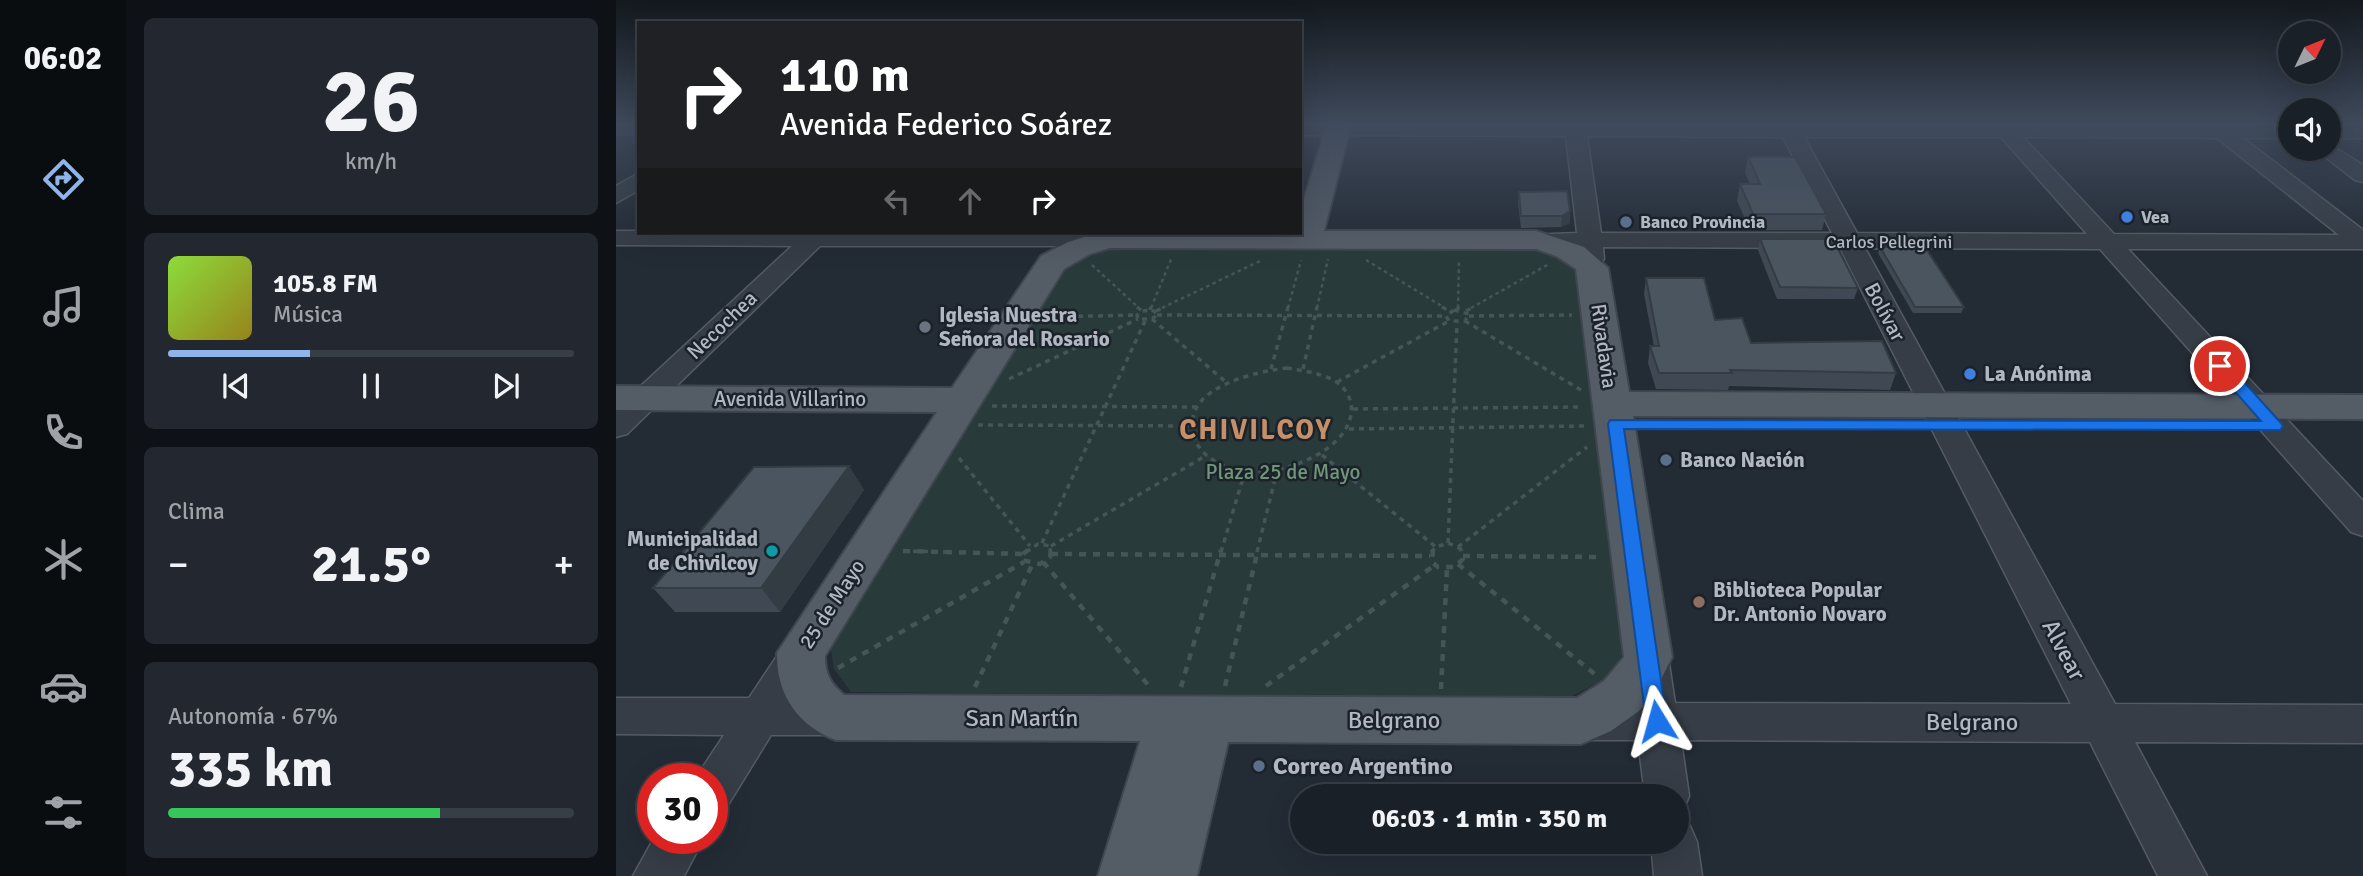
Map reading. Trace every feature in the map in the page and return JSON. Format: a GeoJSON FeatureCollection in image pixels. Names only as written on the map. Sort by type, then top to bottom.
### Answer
{"type":"FeatureCollection","features":[{"type":"Feature","properties":{"kind":"main road"},"geometry":{"type":"LineString","coordinates":[[1318,245],[1339,165]]}},
{"type":"Feature","properties":{"kind":"main road"},"geometry":{"type":"LineString","coordinates":[[1063,245],[1080,248],[1108,239],[1546,250],[1591,254]]}},
{"type":"Feature","properties":{"kind":"main road","name":"25 de Mayo"},"geometry":{"type":"LineString","coordinates":[[824,659],[1063,245]]}},
{"type":"Feature","properties":{"kind":"main road","name":"Rivadavia"},"geometry":{"type":"LineString","coordinates":[[1591,254],[1599,416],[1648,657]]}},
{"type":"Feature","properties":{"kind":"main road"},"geometry":{"type":"LineString","coordinates":[[1599,416],[2266,416],[2363,407]]}},
{"type":"Feature","properties":{"kind":"main road","name":"Avenida Villarino"},"geometry":{"type":"LineString","coordinates":[[624,412],[964,420]]}},
{"type":"Feature","properties":{"kind":"main road"},"geometry":{"type":"LineString","coordinates":[[2266,416],[2363,426]]}},
{"type":"Feature","properties":{"kind":"main road","name":"Belgrano"},"geometry":{"type":"LineString","coordinates":[[1185,703],[1585,703],[1611,706],[1634,684],[1648,657]]}},
{"type":"Feature","properties":{"kind":"main road"},"geometry":{"type":"LineString","coordinates":[[824,659],[801,678],[806,689],[823,709],[840,697]]}},
{"type":"Feature","properties":{"kind":"main road","name":"San Martín"},"geometry":{"type":"LineString","coordinates":[[840,697],[1185,703]]}},
{"type":"Feature","properties":{"kind":"main road"},"geometry":{"type":"LineString","coordinates":[[1127,876],[1185,703]]}},
{"type":"Feature","properties":{"kind":"main road"},"geometry":{"type":"LineString","coordinates":[[1168,876],[1185,703]]}},
{"type":"Feature","properties":{"kind":"street","name":"Rivadavia"},"geometry":{"type":"LineString","coordinates":[[1580,165],[1591,254]]}},
{"type":"Feature","properties":{"kind":"street","name":"Bolívar"},"geometry":{"type":"LineString","coordinates":[[1808,165],[1940,415]]}},
{"type":"Feature","properties":{"kind":"street"},"geometry":{"type":"LineString","coordinates":[[2037,165],[2363,523]]}},
{"type":"Feature","properties":{"kind":"street"},"geometry":{"type":"LineString","coordinates":[[2264,165],[2363,242]]}},
{"type":"Feature","properties":{"kind":"street"},"geometry":{"type":"LineString","coordinates":[[2348,165],[2363,175]]}},
{"type":"Feature","properties":{"kind":"street"},"geometry":{"type":"LineString","coordinates":[[616,196],[637,181]]}},
{"type":"Feature","properties":{"kind":"street"},"geometry":{"type":"LineString","coordinates":[[616,238],[816,235],[1063,245]]}},
{"type":"Feature","properties":{"kind":"street","name":"Necochea"},"geometry":{"type":"LineString","coordinates":[[624,412],[816,235]]}},
{"type":"Feature","properties":{"kind":"street","name":"Carlos Pellegrini"},"geometry":{"type":"LineString","coordinates":[[1591,254],[1847,241],[2363,242]]}},
{"type":"Feature","properties":{"kind":"street","name":"Alvear"},"geometry":{"type":"LineString","coordinates":[[1940,415],[2183,876]]}},
{"type":"Feature","properties":{"kind":"street"},"geometry":{"type":"LineString","coordinates":[[1648,657],[1665,784]]}},
{"type":"Feature","properties":{"kind":"street","name":"25 de Mayo"},"geometry":{"type":"LineString","coordinates":[[728,765],[760,716],[824,659]]}},
{"type":"Feature","properties":{"kind":"street","name":"San Martín"},"geometry":{"type":"LineString","coordinates":[[616,716],[760,716],[840,697]]}},
{"type":"Feature","properties":{"kind":"street","name":"Belgrano"},"geometry":{"type":"LineString","coordinates":[[1585,703],[1657,721],[2363,724]]}},
{"type":"Feature","properties":{"kind":"street"},"geometry":{"type":"LineString","coordinates":[[657,876],[671,854]]}},
{"type":"Feature","properties":{"kind":"street"},"geometry":{"type":"LineString","coordinates":[[1675,854],[1678,876]]}},
{"type":"Feature","properties":{"kind":"path"},"geometry":{"type":"LineString","coordinates":[[1271,369],[1286,316],[1318,245]]}},
{"type":"Feature","properties":{"kind":"path"},"geometry":{"type":"LineString","coordinates":[[1303,369],[1316,316],[1318,245]]}},
{"type":"Feature","properties":{"kind":"path"},"geometry":{"type":"LineString","coordinates":[[1150,310],[1175,250]]}},
{"type":"Feature","properties":{"kind":"path"},"geometry":{"type":"LineString","coordinates":[[1458,310],[1459,250]]}},
{"type":"Feature","properties":{"kind":"path"},"geometry":{"type":"LineString","coordinates":[[1360,257],[1450,311],[1466,311],[1546,250]]}},
{"type":"Feature","properties":{"kind":"path"},"geometry":{"type":"LineString","coordinates":[[1152,320],[1157,313],[1271,256]]}},
{"type":"Feature","properties":{"kind":"path"},"geometry":{"type":"LineString","coordinates":[[1086,259],[1142,311]]}},
{"type":"Feature","properties":{"kind":"path"},"geometry":{"type":"LineString","coordinates":[[1006,380],[1138,317],[1142,311],[1286,316],[1446,316]]}},
{"type":"Feature","properties":{"kind":"path"},"geometry":{"type":"LineString","coordinates":[[1446,316],[1450,311]]}},
{"type":"Feature","properties":{"kind":"path"},"geometry":{"type":"LineString","coordinates":[[1466,311],[1469,316]]}},
{"type":"Feature","properties":{"kind":"path"},"geometry":{"type":"LineString","coordinates":[[1469,316],[1579,315]]}},
{"type":"Feature","properties":{"kind":"path"},"geometry":{"type":"LineString","coordinates":[[1446,316],[1449,321]]}},
{"type":"Feature","properties":{"kind":"path"},"geometry":{"type":"LineString","coordinates":[[1336,382],[1449,321],[1465,321],[1469,316]]}},
{"type":"Feature","properties":{"kind":"path"},"geometry":{"type":"LineString","coordinates":[[1037,317],[1138,317],[1144,321],[1152,320],[1227,383]]}},
{"type":"Feature","properties":{"kind":"path"},"geometry":{"type":"LineString","coordinates":[[1042,543],[1144,321]]}},
{"type":"Feature","properties":{"kind":"path"},"geometry":{"type":"LineString","coordinates":[[1465,321],[1599,416]]}},
{"type":"Feature","properties":{"kind":"path"},"geometry":{"type":"LineString","coordinates":[[1448,543],[1457,323]]}},
{"type":"Feature","properties":{"kind":"path"},"geometry":{"type":"LineString","coordinates":[[1271,369],[1303,369],[1336,382],[1345,390],[1353,409],[1349,429],[1322,455],[1277,471],[1245,471],[1230,467],[1207,455],[1199,447],[1193,426],[1200,407],[1227,383],[1271,369]]}},
{"type":"Feature","properties":{"kind":"path"},"geometry":{"type":"LineString","coordinates":[[964,420],[1105,406],[1200,407]]}},
{"type":"Feature","properties":{"kind":"path"},"geometry":{"type":"LineString","coordinates":[[1353,409],[1454,408],[1599,416]]}},
{"type":"Feature","properties":{"kind":"path"},"geometry":{"type":"LineString","coordinates":[[1349,429],[1453,428],[1599,416]]}},
{"type":"Feature","properties":{"kind":"path"},"geometry":{"type":"LineString","coordinates":[[1458,547],[1599,416]]}},
{"type":"Feature","properties":{"kind":"path"},"geometry":{"type":"LineString","coordinates":[[964,420],[1096,426],[1193,426]]}},
{"type":"Feature","properties":{"kind":"path"},"geometry":{"type":"LineString","coordinates":[[964,420],[1030,546]]}},
{"type":"Feature","properties":{"kind":"path"},"geometry":{"type":"LineString","coordinates":[[1024,562],[1023,554],[1030,546],[1042,543],[1051,546],[1207,455]]}},
{"type":"Feature","properties":{"kind":"path"},"geometry":{"type":"LineString","coordinates":[[1322,455],[1436,547]]}},
{"type":"Feature","properties":{"kind":"path"},"geometry":{"type":"LineString","coordinates":[[1185,703],[1220,555],[1245,471]]}},
{"type":"Feature","properties":{"kind":"path"},"geometry":{"type":"LineString","coordinates":[[1185,703],[1257,555],[1277,471]]}},
{"type":"Feature","properties":{"kind":"path"},"geometry":{"type":"LineString","coordinates":[[1430,556],[1436,547],[1448,543],[1458,547],[1463,556]]}},
{"type":"Feature","properties":{"kind":"path"},"geometry":{"type":"LineString","coordinates":[[840,697],[824,659],[1024,562],[1032,565],[1043,562],[1051,554],[1051,546]]}},
{"type":"Feature","properties":{"kind":"path"},"geometry":{"type":"LineString","coordinates":[[891,551],[1023,554]]}},
{"type":"Feature","properties":{"kind":"path"},"geometry":{"type":"LineString","coordinates":[[1051,554],[1430,556]]}},
{"type":"Feature","properties":{"kind":"path"},"geometry":{"type":"LineString","coordinates":[[1430,556],[1435,565],[1447,569],[1458,565],[1463,556]]}},
{"type":"Feature","properties":{"kind":"path"},"geometry":{"type":"LineString","coordinates":[[1463,556],[1607,558]]}},
{"type":"Feature","properties":{"kind":"path"},"geometry":{"type":"LineString","coordinates":[[1043,562],[1155,692],[1185,703]]}},
{"type":"Feature","properties":{"kind":"path"},"geometry":{"type":"LineString","coordinates":[[986,691],[973,691],[1032,565]]}},
{"type":"Feature","properties":{"kind":"path"},"geometry":{"type":"LineString","coordinates":[[1256,693],[1435,565]]}},
{"type":"Feature","properties":{"kind":"path"},"geometry":{"type":"LineString","coordinates":[[1458,565],[1599,677],[1585,703]]}},
{"type":"Feature","properties":{"kind":"path"},"geometry":{"type":"LineString","coordinates":[[1441,694],[1447,569]]}},
{"type":"Feature","properties":{"kind":"green space","name":"Plaza 25 de Mayo"},"geometry":{"type":"Polygon","coordinates":[[[1115,248],[1535,250],[1559,258],[1581,276],[1631,632],[1613,675],[1568,698],[851,692],[834,669],[830,644],[1062,270],[1084,258],[1115,248]]]}},
{"type":"Feature","properties":{"kind":"building"},"geometry":{"type":"Polygon","coordinates":[[[1752,165],[1799,165],[1826,214],[1753,214],[1740,184],[1760,184],[1752,165]]]}},
{"type":"Feature","properties":{"kind":"building"},"geometry":{"type":"Polygon","coordinates":[[[1567,191],[1570,211],[1562,216],[1521,216],[1519,192],[1567,191]]]}},
{"type":"Feature","properties":{"kind":"building"},"geometry":{"type":"Polygon","coordinates":[[[1760,239],[1833,239],[1858,288],[1780,287],[1760,239]]]}},
{"type":"Feature","properties":{"kind":"building"},"geometry":{"type":"Polygon","coordinates":[[[1880,247],[1925,247],[1964,307],[1915,307],[1880,247]]]}},
{"type":"Feature","properties":{"kind":"building"},"geometry":{"type":"Polygon","coordinates":[[[1646,278],[1704,278],[1715,320],[1742,318],[1751,343],[1882,341],[1896,373],[1730,370],[1732,373],[1659,373],[1650,346],[1659,346],[1646,278]]]}},
{"type":"Feature","properties":{"kind":"building"},"geometry":{"type":"Polygon","coordinates":[[[849,466],[761,588],[653,588],[754,467],[849,466]]]}},
{"type":"Feature","properties":{"kind":"place","name":"Vea"},"geometry":{"type":"Point","coordinates":[2127,217]}},
{"type":"Feature","properties":{"kind":"place","name":"Banco Provincia"},"geometry":{"type":"Point","coordinates":[1626,222]}},
{"type":"Feature","properties":{"kind":"place","name":"Iglesia Nuestra Señora del Rosario"},"geometry":{"type":"Point","coordinates":[925,327]}},
{"type":"Feature","properties":{"kind":"place","name":"La Anónima"},"geometry":{"type":"Point","coordinates":[1970,374]}},
{"type":"Feature","properties":{"kind":"place","name":"Banco Nación"},"geometry":{"type":"Point","coordinates":[1666,460]}},
{"type":"Feature","properties":{"kind":"place","name":"Municipalidad de Chivilcoy"},"geometry":{"type":"Point","coordinates":[772,551]}},
{"type":"Feature","properties":{"kind":"place","name":"Biblioteca Popular Dr. Antonio Novaro"},"geometry":{"type":"Point","coordinates":[1699,602]}},
{"type":"Feature","properties":{"kind":"place","name":"Correo Argentino"},"geometry":{"type":"Point","coordinates":[1259,766]}},
{"type":"Feature","properties":{"kind":"district","name":"CHIVILCOY"},"geometry":{"type":"Point","coordinates":[1256,429]}},
{"type":"Feature","properties":{"kind":"route"},"geometry":{"type":"LineString","coordinates":[[1657,721],[1616,424],[2275,426],[2220,366]]}}]}
